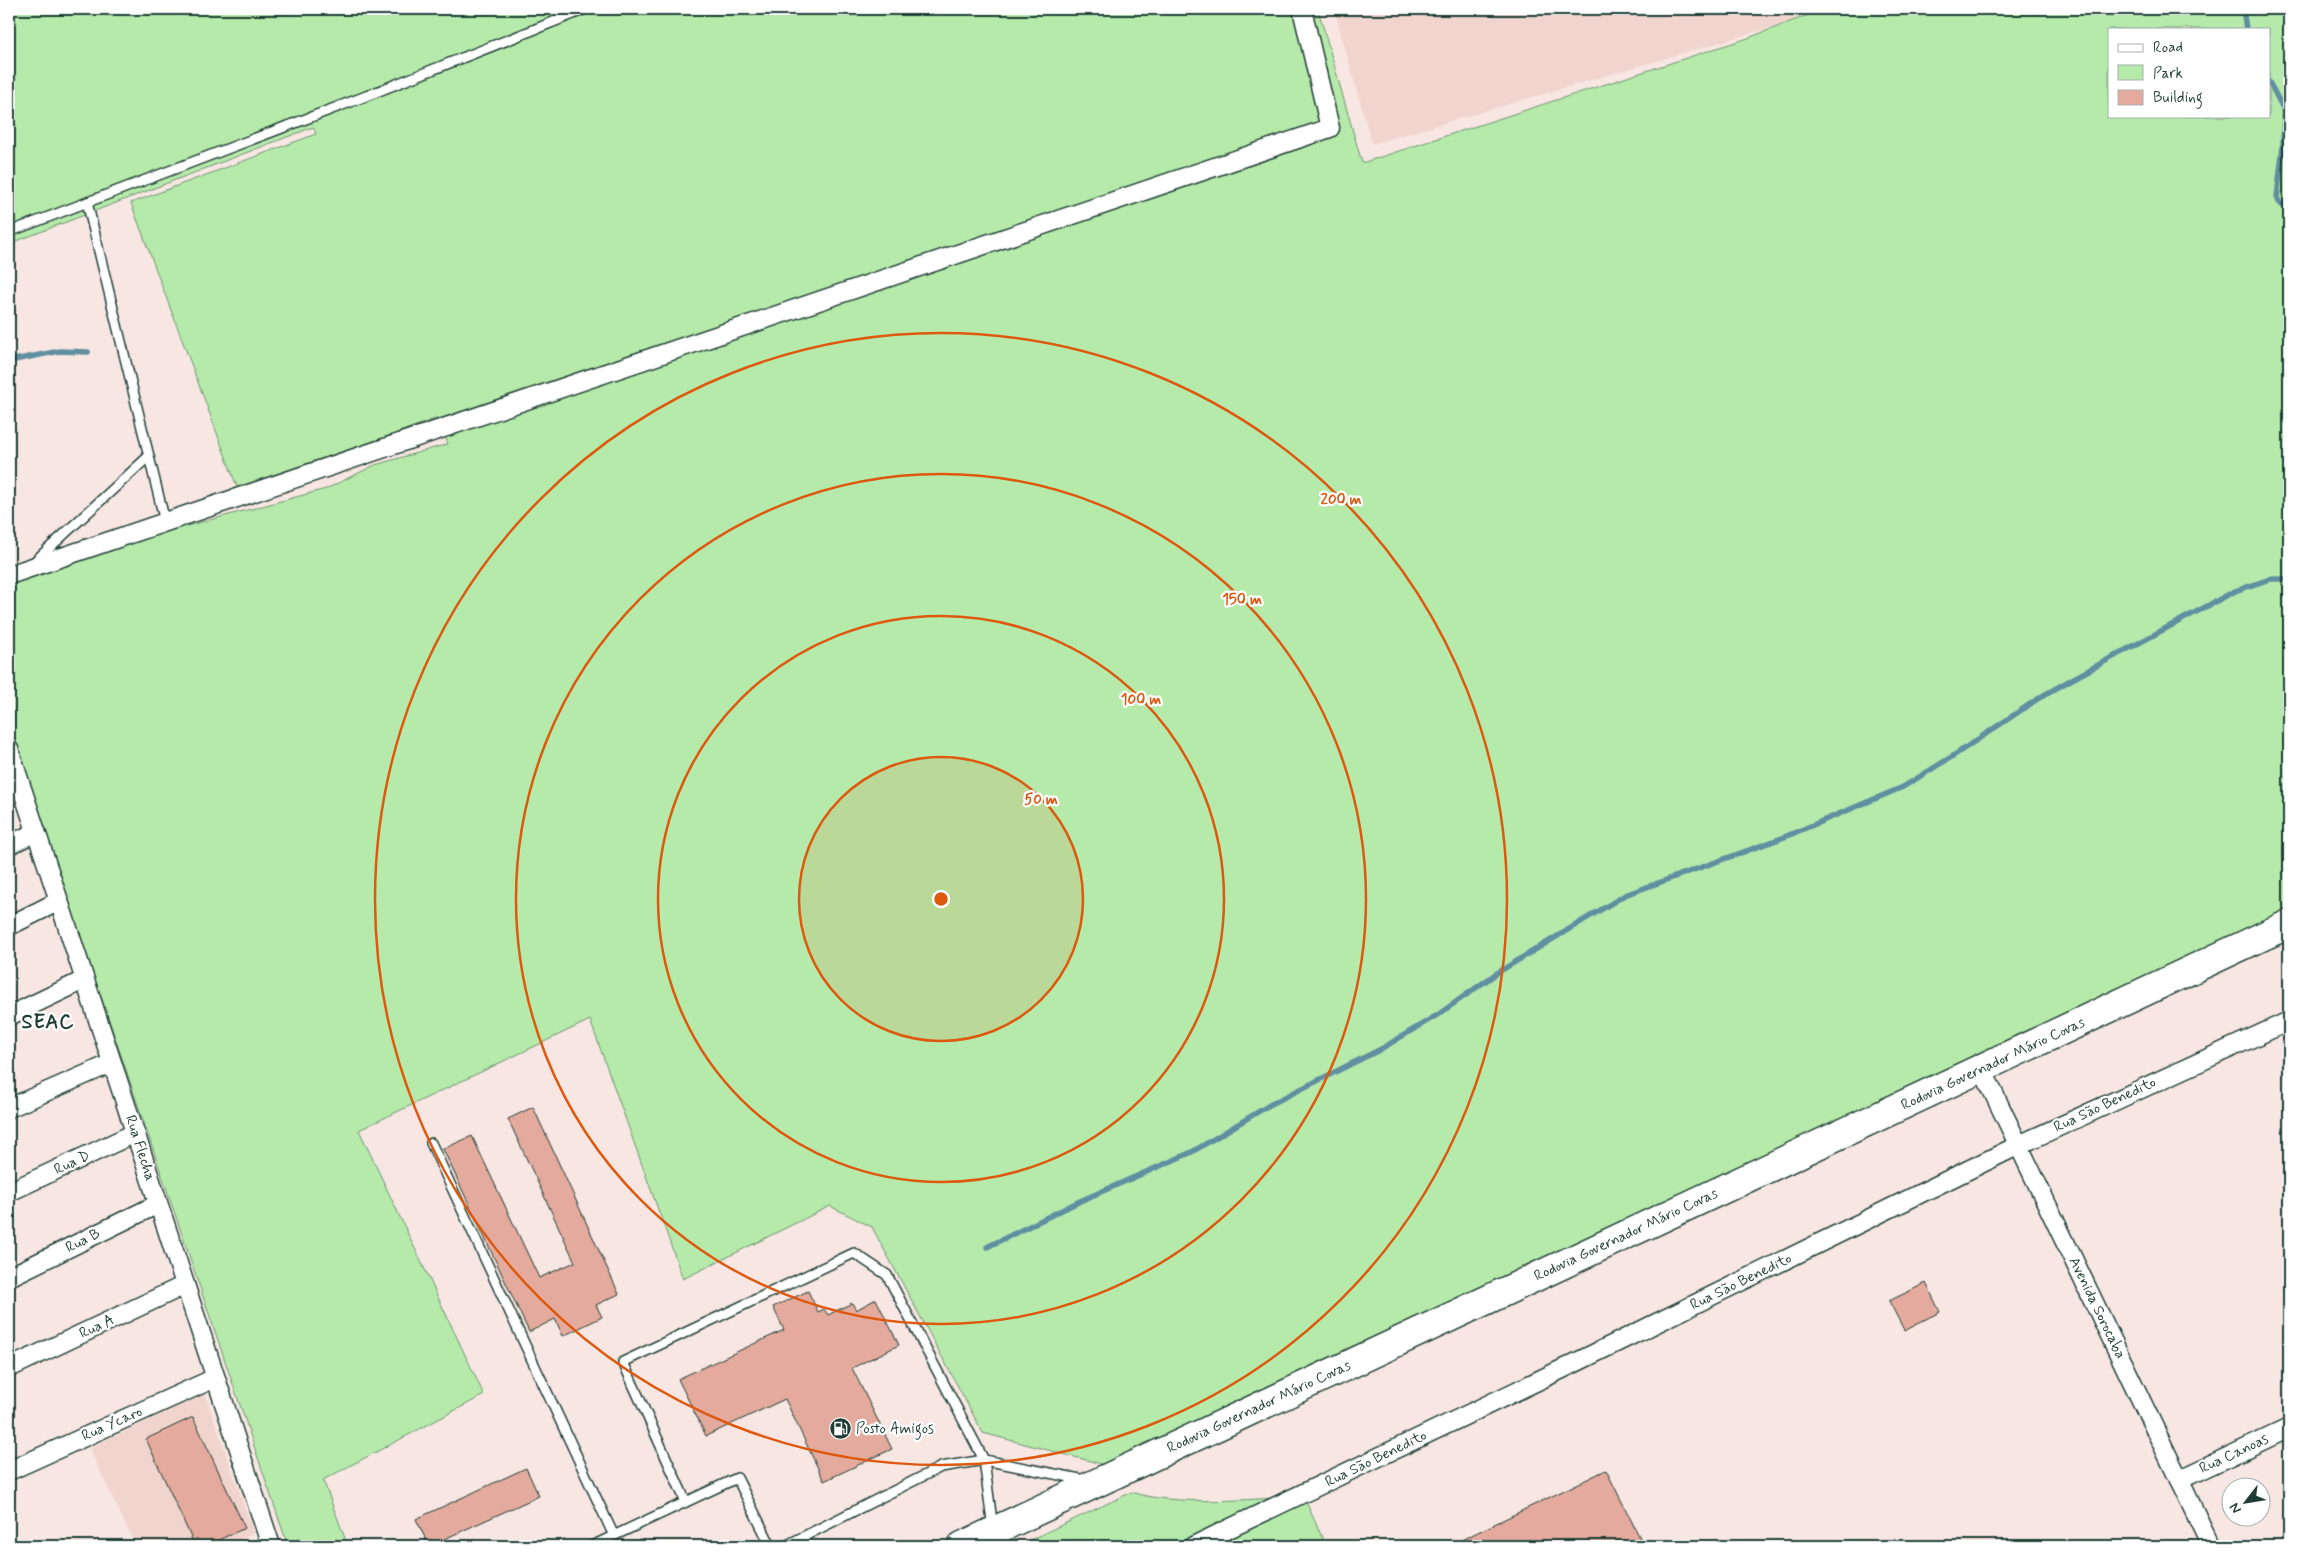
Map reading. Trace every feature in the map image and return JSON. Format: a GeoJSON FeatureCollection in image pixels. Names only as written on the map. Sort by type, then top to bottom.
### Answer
{"type":"FeatureCollection","features":[{"type":"Feature","properties":{"kind":"highway","name":"Rodovia Governador Mário Covas"},"geometry":{"type":"LineString","coordinates":[[962,1546],[1982,1070],[2289,924]]}},
{"type":"Feature","properties":{"kind":"street"},"geometry":{"type":"LineString","coordinates":[[9,575],[1330,128],[1302,9]]}},
{"type":"Feature","properties":{"kind":"street","name":"Rua Flecha"},"geometry":{"type":"LineString","coordinates":[[9,752],[185,1285],[266,1545]]}},
{"type":"Feature","properties":{"kind":"street"},"geometry":{"type":"LineString","coordinates":[[9,845],[36,832]]}},
{"type":"Feature","properties":{"kind":"street"},"geometry":{"type":"LineString","coordinates":[[9,926],[59,901]]}},
{"type":"Feature","properties":{"kind":"street"},"geometry":{"type":"LineString","coordinates":[[9,1016],[84,980]]}},
{"type":"Feature","properties":{"kind":"street","name":"Rua São Benedito"},"geometry":{"type":"LineString","coordinates":[[1193,1546],[1579,1361],[2019,1145],[2289,1021]]}},
{"type":"Feature","properties":{"kind":"street"},"geometry":{"type":"LineString","coordinates":[[9,1108],[112,1063]]}},
{"type":"Feature","properties":{"kind":"street","name":"Avenida Sorocaba"},"geometry":{"type":"LineString","coordinates":[[1982,1070],[2211,1546]]}},
{"type":"Feature","properties":{"kind":"street","name":"Rua D"},"geometry":{"type":"LineString","coordinates":[[9,1192],[135,1133]]}},
{"type":"Feature","properties":{"kind":"street","name":"Rua B"},"geometry":{"type":"LineString","coordinates":[[9,1277],[158,1204]]}},
{"type":"Feature","properties":{"kind":"street","name":"Rua A"},"geometry":{"type":"LineString","coordinates":[[9,1368],[185,1285]]}},
{"type":"Feature","properties":{"kind":"street","name":"Rua Ycaro"},"geometry":{"type":"LineString","coordinates":[[9,1471],[215,1378]]}},
{"type":"Feature","properties":{"kind":"street","name":"Rua Canoas"},"geometry":{"type":"LineString","coordinates":[[2179,1480],[2289,1428]]}},
{"type":"Feature","properties":{"kind":"lane"},"geometry":{"type":"LineString","coordinates":[[9,232],[361,98],[586,9]]}},
{"type":"Feature","properties":{"kind":"lane"},"geometry":{"type":"LineString","coordinates":[[87,202],[165,522]]}},
{"type":"Feature","properties":{"kind":"lane"},"geometry":{"type":"LineString","coordinates":[[26,569],[149,456]]}},
{"type":"Feature","properties":{"kind":"lane"},"geometry":{"type":"LineString","coordinates":[[432,1143],[614,1536]]}},
{"type":"Feature","properties":{"kind":"lane"},"geometry":{"type":"LineString","coordinates":[[686,1502],[623,1362],[854,1253],[887,1275],[984,1460],[993,1532]]}},
{"type":"Feature","properties":{"kind":"lane"},"geometry":{"type":"LineString","coordinates":[[786,1546],[941,1467],[984,1460],[1100,1483]]}},
{"type":"Feature","properties":{"kind":"lane"},"geometry":{"type":"LineString","coordinates":[[592,1546],[737,1478],[771,1546]]}},
{"type":"Feature","properties":{"kind":"shaded area"},"geometry":{"type":"Polygon","coordinates":[[[1334,9],[1793,9],[1796,20],[1372,144],[1334,9]]]}},
{"type":"Feature","properties":{"kind":"shaded area"},"geometry":{"type":"Polygon","coordinates":[[[205,1394],[254,1533],[225,1546],[136,1546],[89,1448],[205,1394]]]}},
{"type":"Feature","properties":{"kind":"green space"},"geometry":{"type":"Polygon","coordinates":[[[9,9],[1318,9],[1362,163],[1748,38],[1824,9],[2289,9],[2289,913],[1113,1467],[983,1433],[872,1227],[830,1206],[683,1279],[590,1020],[359,1130],[484,1395],[323,1480],[348,1546],[288,1546],[9,726],[9,577],[26,569],[326,489],[375,465],[448,444],[437,418],[239,492],[131,203],[316,134],[313,127],[9,244],[9,9]]]}},
{"type":"Feature","properties":{"kind":"green space"},"geometry":{"type":"Polygon","coordinates":[[[1132,1492],[1168,1499],[1216,1501],[1303,1495],[1326,1546],[1017,1546],[1132,1492]]]}},
{"type":"Feature","properties":{"kind":"building"},"geometry":{"type":"Polygon","coordinates":[[[533,1107],[619,1294],[596,1305],[602,1317],[563,1336],[555,1319],[529,1332],[443,1149],[472,1136],[539,1278],[575,1262],[508,1119],[533,1107]]]}},
{"type":"Feature","properties":{"kind":"building"},"geometry":{"type":"Polygon","coordinates":[[[1926,1283],[1940,1312],[1904,1330],[1889,1301],[1926,1283]]]}},
{"type":"Feature","properties":{"kind":"building"},"geometry":{"type":"Polygon","coordinates":[[[808,1291],[818,1312],[824,1309],[828,1315],[852,1303],[856,1310],[876,1299],[899,1345],[852,1368],[892,1449],[824,1481],[785,1399],[706,1436],[678,1379],[784,1330],[773,1307],[808,1291]]]}},
{"type":"Feature","properties":{"kind":"building"},"geometry":{"type":"Polygon","coordinates":[[[193,1417],[245,1528],[205,1546],[195,1546],[146,1439],[193,1417]]]}},
{"type":"Feature","properties":{"kind":"building"},"geometry":{"type":"Polygon","coordinates":[[[526,1468],[539,1496],[429,1546],[416,1519],[526,1468]]]}},
{"type":"Feature","properties":{"kind":"building"},"geometry":{"type":"Polygon","coordinates":[[[1606,1470],[1644,1546],[1449,1546],[1606,1470]]]}},
{"type":"Feature","properties":{"kind":"waterway"},"geometry":{"type":"LineString","coordinates":[[2243,9],[2246,28]]}},
{"type":"Feature","properties":{"kind":"waterway"},"geometry":{"type":"LineString","coordinates":[[2270,84],[2284,110],[2283,146],[2277,197],[2282,205],[2289,204]]}},
{"type":"Feature","properties":{"kind":"waterway"},"geometry":{"type":"LineString","coordinates":[[9,361],[60,351],[88,352]]}},
{"type":"Feature","properties":{"kind":"waterway"},"geometry":{"type":"LineString","coordinates":[[987,1247],[1080,1201],[1192,1152],[1271,1104],[1381,1049],[1439,1014],[1497,973],[1625,895],[1782,838],[1903,787],[2039,698],[2235,591],[2270,579],[2289,579]]}},
{"type":"Feature","properties":{"kind":"place","name":"Posto Amigos"},"geometry":{"type":"Point","coordinates":[840,1429]}},
{"type":"Feature","properties":{"kind":"district","name":"SEAC"},"geometry":{"type":"Point","coordinates":[48,1022]}}]}
